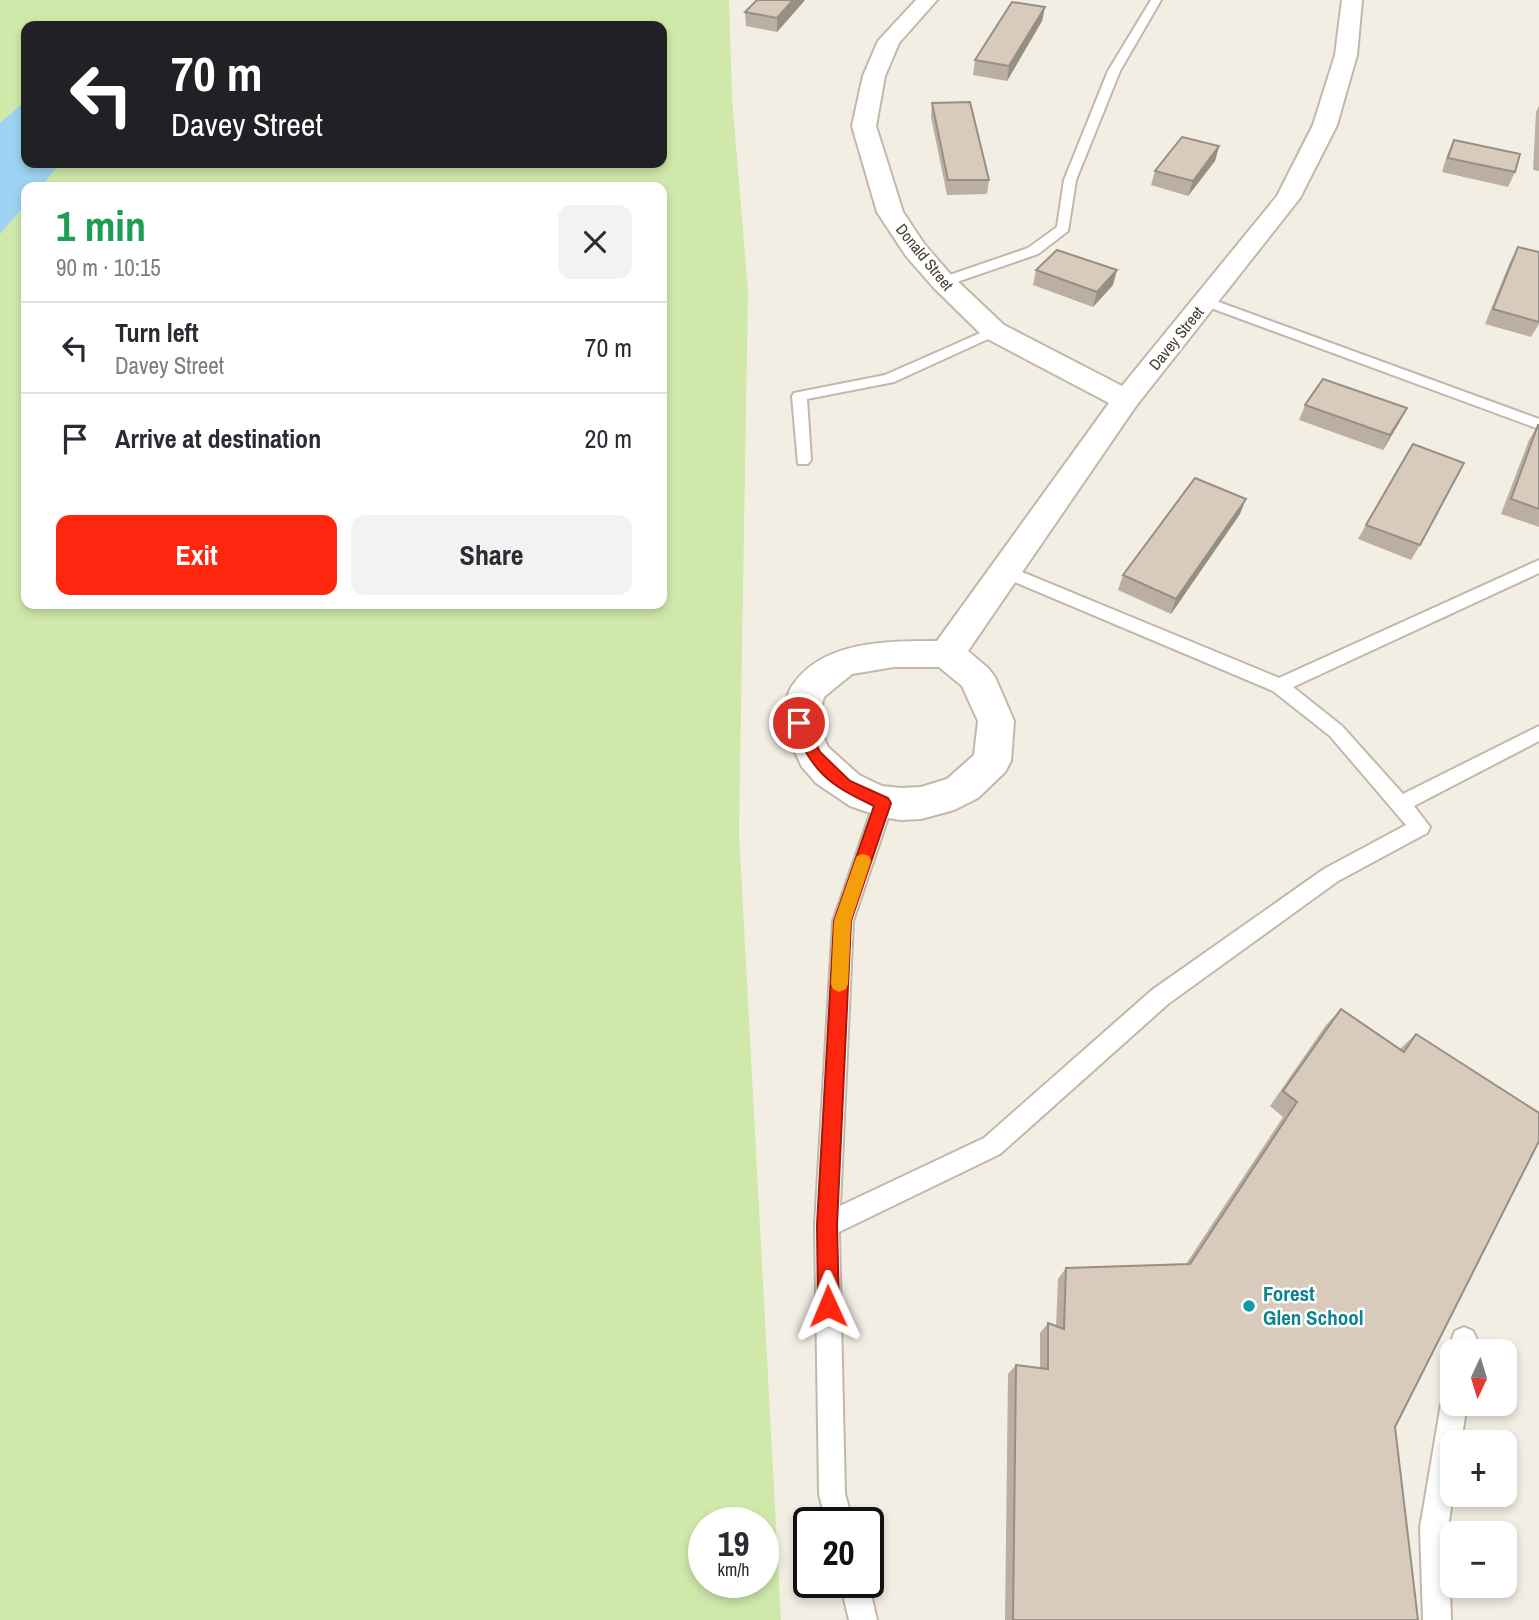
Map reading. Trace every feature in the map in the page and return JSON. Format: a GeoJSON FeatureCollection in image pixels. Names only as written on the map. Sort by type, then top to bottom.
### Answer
{"type":"FeatureCollection","features":[{"type":"Feature","properties":{"kind":"street","name":"Donald Street"},"geometry":{"type":"LineString","coordinates":[[927,0],[889,41],[874,76],[864,126],[890,212],[915,250],[943,282],[994,331],[1126,400]]}},
{"type":"Feature","properties":{"kind":"street","name":"Davey Street"},"geometry":{"type":"LineString","coordinates":[[947,654],[1126,400],[1289,198],[1325,125],[1346,55],[1352,0]]}},
{"type":"Feature","properties":{"kind":"street"},"geometry":{"type":"LineString","coordinates":[[894,654],[947,654],[975,677],[982,687],[996,722],[992,761],[962,789],[925,804],[883,803],[845,785],[814,756],[799,723],[808,690],[842,663],[894,654]]}},
{"type":"Feature","properties":{"kind":"lane"},"geometry":{"type":"LineString","coordinates":[[943,282],[1033,251],[1063,228],[1070,180],[1115,71],[1156,0]]}},
{"type":"Feature","properties":{"kind":"lane"},"geometry":{"type":"LineString","coordinates":[[1205,302],[1539,424]]}},
{"type":"Feature","properties":{"kind":"lane"},"geometry":{"type":"LineString","coordinates":[[803,460],[799,396],[889,379],[994,331]]}},
{"type":"Feature","properties":{"kind":"lane"},"geometry":{"type":"LineString","coordinates":[[1279,686],[1539,566]]}},
{"type":"Feature","properties":{"kind":"lane"},"geometry":{"type":"LineString","coordinates":[[827,1225],[992,1146],[1160,998],[1331,875],[1420,827],[1336,731],[1279,686],[1004,571]]}},
{"type":"Feature","properties":{"kind":"lane"},"geometry":{"type":"LineString","coordinates":[[1401,804],[1539,733]]}},
{"type":"Feature","properties":{"kind":"lane"},"geometry":{"type":"LineString","coordinates":[[835,1507],[832,1494],[827,1225],[843,921],[883,803]]}},
{"type":"Feature","properties":{"kind":"lane"},"geometry":{"type":"LineString","coordinates":[[1437,1620],[1434,1528],[1452,1416]]}},
{"type":"Feature","properties":{"kind":"lane"},"geometry":{"type":"LineString","coordinates":[[858,1598],[863,1620]]}},
{"type":"Feature","properties":{"kind":"green space"},"geometry":{"type":"Polygon","coordinates":[[[0,0],[729,0],[732,98],[748,291],[739,832],[775,1507],[688,1507],[688,1598],[779,1598],[779,1582],[781,1620],[0,1620],[0,0]]]}},
{"type":"Feature","properties":{"kind":"water"},"geometry":{"type":"Polygon","coordinates":[[[21,104],[21,168],[56,168],[45,182],[21,182],[21,210],[0,234],[0,123],[21,104]]]}},
{"type":"Feature","properties":{"kind":"building"},"geometry":{"type":"Polygon","coordinates":[[[757,0],[793,0],[777,18],[745,12],[757,0]]]}},
{"type":"Feature","properties":{"kind":"building"},"geometry":{"type":"Polygon","coordinates":[[[1012,2],[1045,7],[1009,66],[975,60],[1012,2]]]}},
{"type":"Feature","properties":{"kind":"building"},"geometry":{"type":"Polygon","coordinates":[[[970,102],[989,180],[948,180],[932,103],[970,102]]]}},
{"type":"Feature","properties":{"kind":"building"},"geometry":{"type":"Polygon","coordinates":[[[1182,137],[1219,146],[1193,181],[1155,171],[1182,137]]]}},
{"type":"Feature","properties":{"kind":"building"},"geometry":{"type":"Polygon","coordinates":[[[1454,140],[1520,154],[1515,172],[1448,158],[1454,140]]]}},
{"type":"Feature","properties":{"kind":"building"},"geometry":{"type":"Polygon","coordinates":[[[1518,247],[1539,252],[1539,322],[1493,309],[1518,247]]]}},
{"type":"Feature","properties":{"kind":"building"},"geometry":{"type":"Polygon","coordinates":[[[1057,250],[1117,270],[1097,292],[1036,270],[1057,250]]]}},
{"type":"Feature","properties":{"kind":"building"},"geometry":{"type":"Polygon","coordinates":[[[1323,379],[1407,408],[1390,435],[1305,405],[1323,379]]]}},
{"type":"Feature","properties":{"kind":"building"},"geometry":{"type":"Polygon","coordinates":[[[1539,425],[1539,509],[1511,499],[1539,425]]]}},
{"type":"Feature","properties":{"kind":"building"},"geometry":{"type":"Polygon","coordinates":[[[1413,444],[1464,463],[1420,545],[1366,525],[1413,444]]]}},
{"type":"Feature","properties":{"kind":"building"},"geometry":{"type":"Polygon","coordinates":[[[1195,478],[1246,499],[1176,599],[1123,575],[1195,478]]]}},
{"type":"Feature","properties":{"kind":"building","name":"Forest Glen School"},"geometry":{"type":"Polygon","coordinates":[[[1341,1009],[1404,1052],[1416,1034],[1539,1113],[1539,1141],[1395,1427],[1418,1620],[1013,1620],[1016,1365],[1048,1369],[1048,1323],[1064,1329],[1066,1268],[1190,1264],[1297,1102],[1283,1091],[1341,1009]]]}},
{"type":"Feature","properties":{"kind":"slow traffic"},"geometry":{"type":"LineString","coordinates":[[839,984],[843,921],[863,861]]}},
{"type":"Feature","properties":{"kind":"place","name":"Forest Glen School"},"geometry":{"type":"Point","coordinates":[1249,1306]}},
{"type":"Feature","properties":{"kind":"route"},"geometry":{"type":"LineString","coordinates":[[799,723],[814,756],[845,785],[883,803],[843,921],[827,1225],[828,1306]]}}]}
